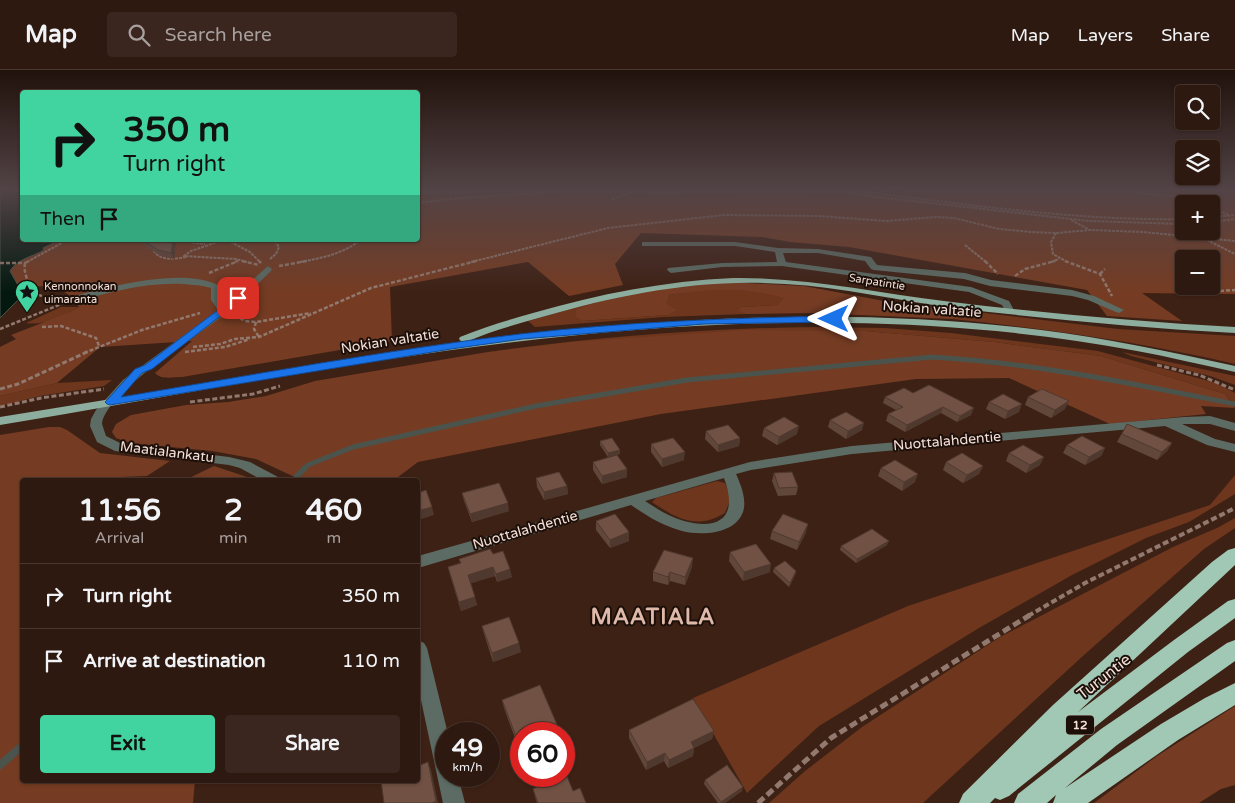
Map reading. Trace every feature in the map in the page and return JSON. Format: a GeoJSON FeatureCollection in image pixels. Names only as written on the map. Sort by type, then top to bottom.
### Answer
{"type":"FeatureCollection","features":[{"type":"Feature","properties":{"kind":"highway"},"geometry":{"type":"LineString","coordinates":[[972,803],[1061,713],[1218,567],[1235,555]]}},
{"type":"Feature","properties":{"kind":"highway","name":"Turuntie"},"geometry":{"type":"LineString","coordinates":[[979,803],[1181,646],[1235,607]]}},
{"type":"Feature","properties":{"kind":"highway","name":"12"},"geometry":{"type":"LineString","coordinates":[[1027,803],[1109,738],[1235,649]]}},
{"type":"Feature","properties":{"kind":"highway"},"geometry":{"type":"LineString","coordinates":[[1066,803],[1139,751],[1235,693]]}},
{"type":"Feature","properties":{"kind":"main road","name":"Sarpatintie"},"geometry":{"type":"LineString","coordinates":[[451,346],[471,336],[572,305],[636,290],[730,280],[792,282],[1010,312],[1133,324],[1235,330]]}},
{"type":"Feature","properties":{"kind":"main road","name":"Nokian valtatie"},"geometry":{"type":"LineString","coordinates":[[0,420],[522,336],[627,326],[752,319],[914,322],[1088,340],[1162,352],[1235,369]]}},
{"type":"Feature","properties":{"kind":"main road"},"geometry":{"type":"LineString","coordinates":[[519,321],[522,336]]}},
{"type":"Feature","properties":{"kind":"street"},"geometry":{"type":"LineString","coordinates":[[645,244],[735,244],[778,250],[818,251],[868,259],[874,267],[965,276],[1005,285],[1072,293],[1091,298],[1119,310]]}},
{"type":"Feature","properties":{"kind":"street"},"geometry":{"type":"LineString","coordinates":[[778,250],[782,264]]}},
{"type":"Feature","properties":{"kind":"street"},"geometry":{"type":"LineString","coordinates":[[671,270],[722,264],[782,264],[895,281],[972,290],[1006,303],[1010,312]]}},
{"type":"Feature","properties":{"kind":"street","name":"Maatialankatu"},"geometry":{"type":"LineString","coordinates":[[265,267],[223,311],[148,367],[138,371],[123,386],[96,420],[96,429],[98,436],[107,443],[120,448],[192,455],[229,461],[245,466],[269,478]]}},
{"type":"Feature","properties":{"kind":"street"},"geometry":{"type":"LineString","coordinates":[[74,299],[131,283],[156,280],[183,281],[215,287],[216,300],[223,311]]}},
{"type":"Feature","properties":{"kind":"street","name":"Nuottalahdentie"},"geometry":{"type":"LineString","coordinates":[[420,561],[728,471],[852,450],[1167,422],[1219,421],[1235,427]]}},
{"type":"Feature","properties":{"kind":"street","name":"Nuottalahdentie"},"geometry":{"type":"LineString","coordinates":[[1167,422],[1211,442],[1235,448]]}},
{"type":"Feature","properties":{"kind":"street"},"geometry":{"type":"LineString","coordinates":[[632,499],[652,513],[682,526],[699,529],[721,524],[733,517],[736,510],[734,487],[728,471]]}},
{"type":"Feature","properties":{"kind":"street"},"geometry":{"type":"LineString","coordinates":[[420,657],[435,722]]}},
{"type":"Feature","properties":{"kind":"street"},"geometry":{"type":"LineString","coordinates":[[450,787],[454,803]]}},
{"type":"Feature","properties":{"kind":"path"},"geometry":{"type":"LineString","coordinates":[[167,352],[225,347],[259,337],[371,288],[474,260],[608,228],[653,223]]}},
{"type":"Feature","properties":{"kind":"path"},"geometry":{"type":"LineString","coordinates":[[975,223],[999,229],[1056,233],[1091,230],[1175,234]]}},
{"type":"Feature","properties":{"kind":"path"},"geometry":{"type":"LineString","coordinates":[[1078,223],[1091,230]]}},
{"type":"Feature","properties":{"kind":"path"},"geometry":{"type":"LineString","coordinates":[[1136,223],[1175,224]]}},
{"type":"Feature","properties":{"kind":"path"},"geometry":{"type":"LineString","coordinates":[[1056,233],[1051,242],[1053,254],[1059,259],[1100,274],[1119,310]]}},
{"type":"Feature","properties":{"kind":"path"},"geometry":{"type":"LineString","coordinates":[[1220,239],[1235,241]]}},
{"type":"Feature","properties":{"kind":"path"},"geometry":{"type":"LineString","coordinates":[[1208,240],[1235,254]]}},
{"type":"Feature","properties":{"kind":"path"},"geometry":{"type":"LineString","coordinates":[[0,263],[26,263],[63,242]]}},
{"type":"Feature","properties":{"kind":"path"},"geometry":{"type":"LineString","coordinates":[[163,243],[172,242]]}},
{"type":"Feature","properties":{"kind":"path"},"geometry":{"type":"LineString","coordinates":[[191,242],[208,244]]}},
{"type":"Feature","properties":{"kind":"path"},"geometry":{"type":"LineString","coordinates":[[216,242],[184,256],[240,259],[265,267],[333,256],[352,248],[359,242]]}},
{"type":"Feature","properties":{"kind":"path"},"geometry":{"type":"LineString","coordinates":[[231,242],[257,257],[265,267]]}},
{"type":"Feature","properties":{"kind":"path"},"geometry":{"type":"LineString","coordinates":[[265,267],[276,254],[279,247],[275,242]]}},
{"type":"Feature","properties":{"kind":"path"},"geometry":{"type":"LineString","coordinates":[[154,244],[152,249],[159,256],[174,259],[190,257]]}},
{"type":"Feature","properties":{"kind":"path"},"geometry":{"type":"LineString","coordinates":[[965,245],[994,268],[1005,285],[1017,273],[1029,267],[1050,263],[1059,259]]}},
{"type":"Feature","properties":{"kind":"path"},"geometry":{"type":"LineString","coordinates":[[228,265],[240,259]]}},
{"type":"Feature","properties":{"kind":"path"},"geometry":{"type":"LineString","coordinates":[[26,263],[24,270],[31,290],[42,297],[74,299]]}},
{"type":"Feature","properties":{"kind":"path"},"geometry":{"type":"LineString","coordinates":[[1100,274],[1105,269]]}},
{"type":"Feature","properties":{"kind":"path"},"geometry":{"type":"LineString","coordinates":[[1220,291],[1235,290]]}},
{"type":"Feature","properties":{"kind":"path"},"geometry":{"type":"LineString","coordinates":[[0,329],[74,299]]}},
{"type":"Feature","properties":{"kind":"path"},"geometry":{"type":"LineString","coordinates":[[0,389],[18,384],[99,346],[142,330],[198,313],[223,311],[234,313],[245,321],[256,322],[317,311]]}},
{"type":"Feature","properties":{"kind":"path"},"geometry":{"type":"LineString","coordinates":[[256,322],[254,329],[259,337]]}},
{"type":"Feature","properties":{"kind":"path"},"geometry":{"type":"LineString","coordinates":[[42,327],[61,326],[96,338],[99,346]]}},
{"type":"Feature","properties":{"kind":"path"},"geometry":{"type":"LineString","coordinates":[[167,352],[220,344],[235,339],[259,337]]}},
{"type":"Feature","properties":{"kind":"path"},"geometry":{"type":"LineString","coordinates":[[1152,364],[1199,375],[1235,390]]}},
{"type":"Feature","properties":{"kind":"path"},"geometry":{"type":"LineString","coordinates":[[188,402],[253,394],[282,385]]}},
{"type":"Feature","properties":{"kind":"path"},"geometry":{"type":"LineString","coordinates":[[0,407],[41,398],[123,386]]}},
{"type":"Feature","properties":{"kind":"path"},"geometry":{"type":"LineString","coordinates":[[758,803],[831,738],[983,643],[1085,583],[1235,508]]}},
{"type":"Feature","properties":{"kind":"shaded area"},"geometry":{"type":"Polygon","coordinates":[[[0,223],[20,223],[20,242],[56,242],[21,261],[10,271],[19,287],[20,298],[0,318],[0,223]]]}},
{"type":"Feature","properties":{"kind":"shaded area"},"geometry":{"type":"Polygon","coordinates":[[[420,223],[1175,223],[1175,240],[1220,240],[1220,223],[1235,223],[1235,294],[1220,294],[1220,250],[1175,250],[1175,293],[1142,293],[1182,321],[1107,316],[1087,290],[849,247],[790,242],[762,237],[641,233],[615,264],[623,285],[569,296],[528,262],[390,287],[392,341],[171,378],[160,377],[155,373],[192,341],[100,347],[57,383],[0,396],[0,347],[16,339],[11,335],[79,307],[73,299],[60,290],[45,287],[19,287],[10,271],[26,258],[56,242],[420,242],[420,223]]]}},
{"type":"Feature","properties":{"kind":"shaded area"},"geometry":{"type":"Polygon","coordinates":[[[728,282],[804,286],[884,301],[968,311],[952,319],[814,313],[746,314],[738,311],[741,307],[777,305],[784,298],[770,294],[727,290],[669,295],[666,304],[677,310],[667,315],[582,321],[575,317],[576,310],[612,298],[650,290],[728,282]]]}},
{"type":"Feature","properties":{"kind":"shaded area"},"geometry":{"type":"Polygon","coordinates":[[[707,289],[759,291],[785,298],[777,305],[741,307],[739,311],[746,314],[664,317],[535,327],[528,321],[595,302],[575,317],[582,321],[667,315],[665,304],[669,295],[707,289]]]}},
{"type":"Feature","properties":{"kind":"shaded area"},"geometry":{"type":"Polygon","coordinates":[[[61,307],[79,307],[47,322],[26,323],[61,307]]]}},
{"type":"Feature","properties":{"kind":"shaded area"},"geometry":{"type":"Polygon","coordinates":[[[968,311],[1118,329],[1235,336],[1235,364],[1165,349],[1094,337],[952,319],[968,311]]]}},
{"type":"Feature","properties":{"kind":"shaded area"},"geometry":{"type":"Polygon","coordinates":[[[816,327],[885,328],[951,333],[1098,351],[1216,383],[1235,393],[1235,407],[1225,394],[1101,356],[994,342],[865,331],[488,352],[652,334],[816,327]]]}},
{"type":"Feature","properties":{"kind":"shaded area"},"geometry":{"type":"Polygon","coordinates":[[[747,330],[865,331],[994,342],[1101,356],[1225,394],[1235,408],[1201,406],[1206,414],[1110,424],[1009,378],[916,379],[661,414],[418,462],[397,478],[297,478],[256,459],[212,451],[130,443],[116,438],[112,432],[116,424],[131,415],[186,405],[228,402],[266,396],[315,381],[488,352],[572,342],[747,330]]]}},
{"type":"Feature","properties":{"kind":"shaded area"},"geometry":{"type":"Polygon","coordinates":[[[1122,352],[1235,376],[1235,385],[1210,376],[1122,352]]]}},
{"type":"Feature","properties":{"kind":"shaded area"},"geometry":{"type":"Polygon","coordinates":[[[112,380],[104,386],[40,396],[0,406],[0,396],[57,383],[112,380]]]}},
{"type":"Feature","properties":{"kind":"shaded area"},"geometry":{"type":"Polygon","coordinates":[[[60,427],[100,453],[170,461],[147,476],[119,478],[20,478],[20,783],[195,783],[193,803],[0,803],[0,435],[60,427]]]}},
{"type":"Feature","properties":{"kind":"shaded area"},"geometry":{"type":"Polygon","coordinates":[[[214,466],[250,478],[189,478],[214,466]]]}},
{"type":"Feature","properties":{"kind":"shaded area"},"geometry":{"type":"Polygon","coordinates":[[[1235,475],[1235,494],[1189,522],[1146,538],[1072,575],[979,628],[819,726],[747,793],[693,698],[908,606],[1210,505],[1235,475]]]}},
{"type":"Feature","properties":{"kind":"shaded area"},"geometry":{"type":"Polygon","coordinates":[[[717,481],[725,483],[731,498],[725,513],[715,518],[705,521],[687,520],[670,513],[652,502],[656,498],[717,481]]]}},
{"type":"Feature","properties":{"kind":"shaded area"},"geometry":{"type":"Polygon","coordinates":[[[1235,518],[1235,528],[1204,549],[1084,655],[923,803],[769,803],[805,771],[862,727],[1000,637],[1173,547],[1235,518]]]}},
{"type":"Feature","properties":{"kind":"shaded area"},"geometry":{"type":"Polygon","coordinates":[[[1235,706],[1235,785],[1221,789],[1199,803],[1094,803],[1157,756],[1235,706]]]}},
{"type":"Feature","properties":{"kind":"building"},"geometry":{"type":"Polygon","coordinates":[[[146,242],[173,242],[171,253],[158,250],[146,242]]]}},
{"type":"Feature","properties":{"kind":"building"},"geometry":{"type":"Polygon","coordinates":[[[929,385],[974,408],[960,416],[943,407],[907,425],[888,414],[903,407],[885,397],[904,388],[913,393],[929,385]]]}},
{"type":"Feature","properties":{"kind":"building"},"geometry":{"type":"Polygon","coordinates":[[[1042,389],[1069,401],[1055,410],[1028,397],[1042,389]]]}},
{"type":"Feature","properties":{"kind":"building"},"geometry":{"type":"Polygon","coordinates":[[[1003,394],[1022,404],[1008,411],[989,402],[1003,394]]]}},
{"type":"Feature","properties":{"kind":"building"},"geometry":{"type":"Polygon","coordinates":[[[846,412],[864,423],[848,431],[830,420],[846,412]]]}},
{"type":"Feature","properties":{"kind":"building"},"geometry":{"type":"Polygon","coordinates":[[[784,417],[799,426],[779,437],[764,428],[784,417]]]}},
{"type":"Feature","properties":{"kind":"building"},"geometry":{"type":"Polygon","coordinates":[[[1127,424],[1172,443],[1162,452],[1122,434],[1127,424]]]}},
{"type":"Feature","properties":{"kind":"building"},"geometry":{"type":"Polygon","coordinates":[[[728,425],[740,438],[718,445],[706,431],[728,425]]]}},
{"type":"Feature","properties":{"kind":"building"},"geometry":{"type":"Polygon","coordinates":[[[1082,436],[1105,448],[1089,457],[1067,445],[1082,436]]]}},
{"type":"Feature","properties":{"kind":"building"},"geometry":{"type":"Polygon","coordinates":[[[612,438],[620,450],[608,453],[600,441],[612,438]]]}},
{"type":"Feature","properties":{"kind":"building"},"geometry":{"type":"Polygon","coordinates":[[[673,438],[685,452],[662,459],[651,444],[673,438]]]}},
{"type":"Feature","properties":{"kind":"building"},"geometry":{"type":"Polygon","coordinates":[[[1023,445],[1044,457],[1030,465],[1009,453],[1023,445]]]}},
{"type":"Feature","properties":{"kind":"building"},"geometry":{"type":"Polygon","coordinates":[[[962,453],[983,466],[967,475],[946,462],[962,453]]]}},
{"type":"Feature","properties":{"kind":"building"},"geometry":{"type":"Polygon","coordinates":[[[617,455],[627,469],[602,476],[593,462],[617,455]]]}},
{"type":"Feature","properties":{"kind":"building"},"geometry":{"type":"Polygon","coordinates":[[[895,460],[918,474],[904,482],[881,468],[895,460]]]}},
{"type":"Feature","properties":{"kind":"building"},"geometry":{"type":"Polygon","coordinates":[[[559,472],[567,486],[544,492],[536,478],[559,472]]]}},
{"type":"Feature","properties":{"kind":"building"},"geometry":{"type":"Polygon","coordinates":[[[792,472],[798,487],[779,488],[774,473],[792,472]]]}},
{"type":"Feature","properties":{"kind":"building"},"geometry":{"type":"Polygon","coordinates":[[[499,483],[508,503],[470,514],[462,493],[499,483]]]}},
{"type":"Feature","properties":{"kind":"building"},"geometry":{"type":"Polygon","coordinates":[[[426,490],[432,507],[420,510],[420,492],[426,490]]]}},
{"type":"Feature","properties":{"kind":"building"},"geometry":{"type":"Polygon","coordinates":[[[615,514],[629,532],[610,540],[596,521],[615,514]]]}},
{"type":"Feature","properties":{"kind":"building"},"geometry":{"type":"Polygon","coordinates":[[[783,514],[808,524],[799,542],[772,531],[783,514]]]}},
{"type":"Feature","properties":{"kind":"building"},"geometry":{"type":"Polygon","coordinates":[[[872,529],[889,541],[857,559],[841,546],[872,529]]]}},
{"type":"Feature","properties":{"kind":"building"},"geometry":{"type":"Polygon","coordinates":[[[756,544],[771,564],[744,572],[730,552],[756,544]]]}},
{"type":"Feature","properties":{"kind":"building"},"geometry":{"type":"Polygon","coordinates":[[[490,549],[493,554],[503,551],[510,569],[496,574],[493,567],[468,575],[475,597],[459,602],[448,567],[461,563],[459,559],[490,549]]]}},
{"type":"Feature","properties":{"kind":"building"},"geometry":{"type":"Polygon","coordinates":[[[664,550],[693,558],[685,577],[670,572],[668,577],[653,572],[664,550]]]}},
{"type":"Feature","properties":{"kind":"building"},"geometry":{"type":"Polygon","coordinates":[[[785,561],[796,571],[790,583],[774,568],[785,561]]]}},
{"type":"Feature","properties":{"kind":"building"},"geometry":{"type":"Polygon","coordinates":[[[509,617],[519,643],[492,653],[482,626],[509,617]]]}},
{"type":"Feature","properties":{"kind":"building"},"geometry":{"type":"Polygon","coordinates":[[[540,685],[556,722],[510,722],[502,700],[540,685]]]}},
{"type":"Feature","properties":{"kind":"building"},"geometry":{"type":"Polygon","coordinates":[[[693,699],[714,731],[691,742],[694,748],[669,760],[665,753],[647,762],[629,730],[693,699]]]}},
{"type":"Feature","properties":{"kind":"building"},"geometry":{"type":"Polygon","coordinates":[[[428,762],[436,801],[432,803],[384,803],[381,783],[420,783],[420,765],[428,762]]]}},
{"type":"Feature","properties":{"kind":"building"},"geometry":{"type":"Polygon","coordinates":[[[727,765],[743,787],[721,802],[705,780],[727,765]]]}},
{"type":"Feature","properties":{"kind":"building"},"geometry":{"type":"Polygon","coordinates":[[[537,787],[571,787],[573,791],[580,788],[586,803],[538,803],[533,789],[537,787]]]}},
{"type":"Feature","properties":{"kind":"waterway"},"geometry":{"type":"LineString","coordinates":[[297,476],[308,465],[353,447],[536,406],[687,380],[932,357],[1047,369],[1235,404]]}},
{"type":"Feature","properties":{"kind":"waterway"},"geometry":{"type":"LineString","coordinates":[[0,765],[20,748]]}},
{"type":"Feature","properties":{"kind":"place","name":"Kennonnokan uimaranta"},"geometry":{"type":"Point","coordinates":[27,313]}},
{"type":"Feature","properties":{"kind":"district","name":"MAATIALA"},"geometry":{"type":"Point","coordinates":[653,617]}},
{"type":"Feature","properties":{"kind":"route"},"geometry":{"type":"LineString","coordinates":[[238,298],[148,367],[138,371],[110,402],[522,336],[704,321],[834,319]]}}]}
